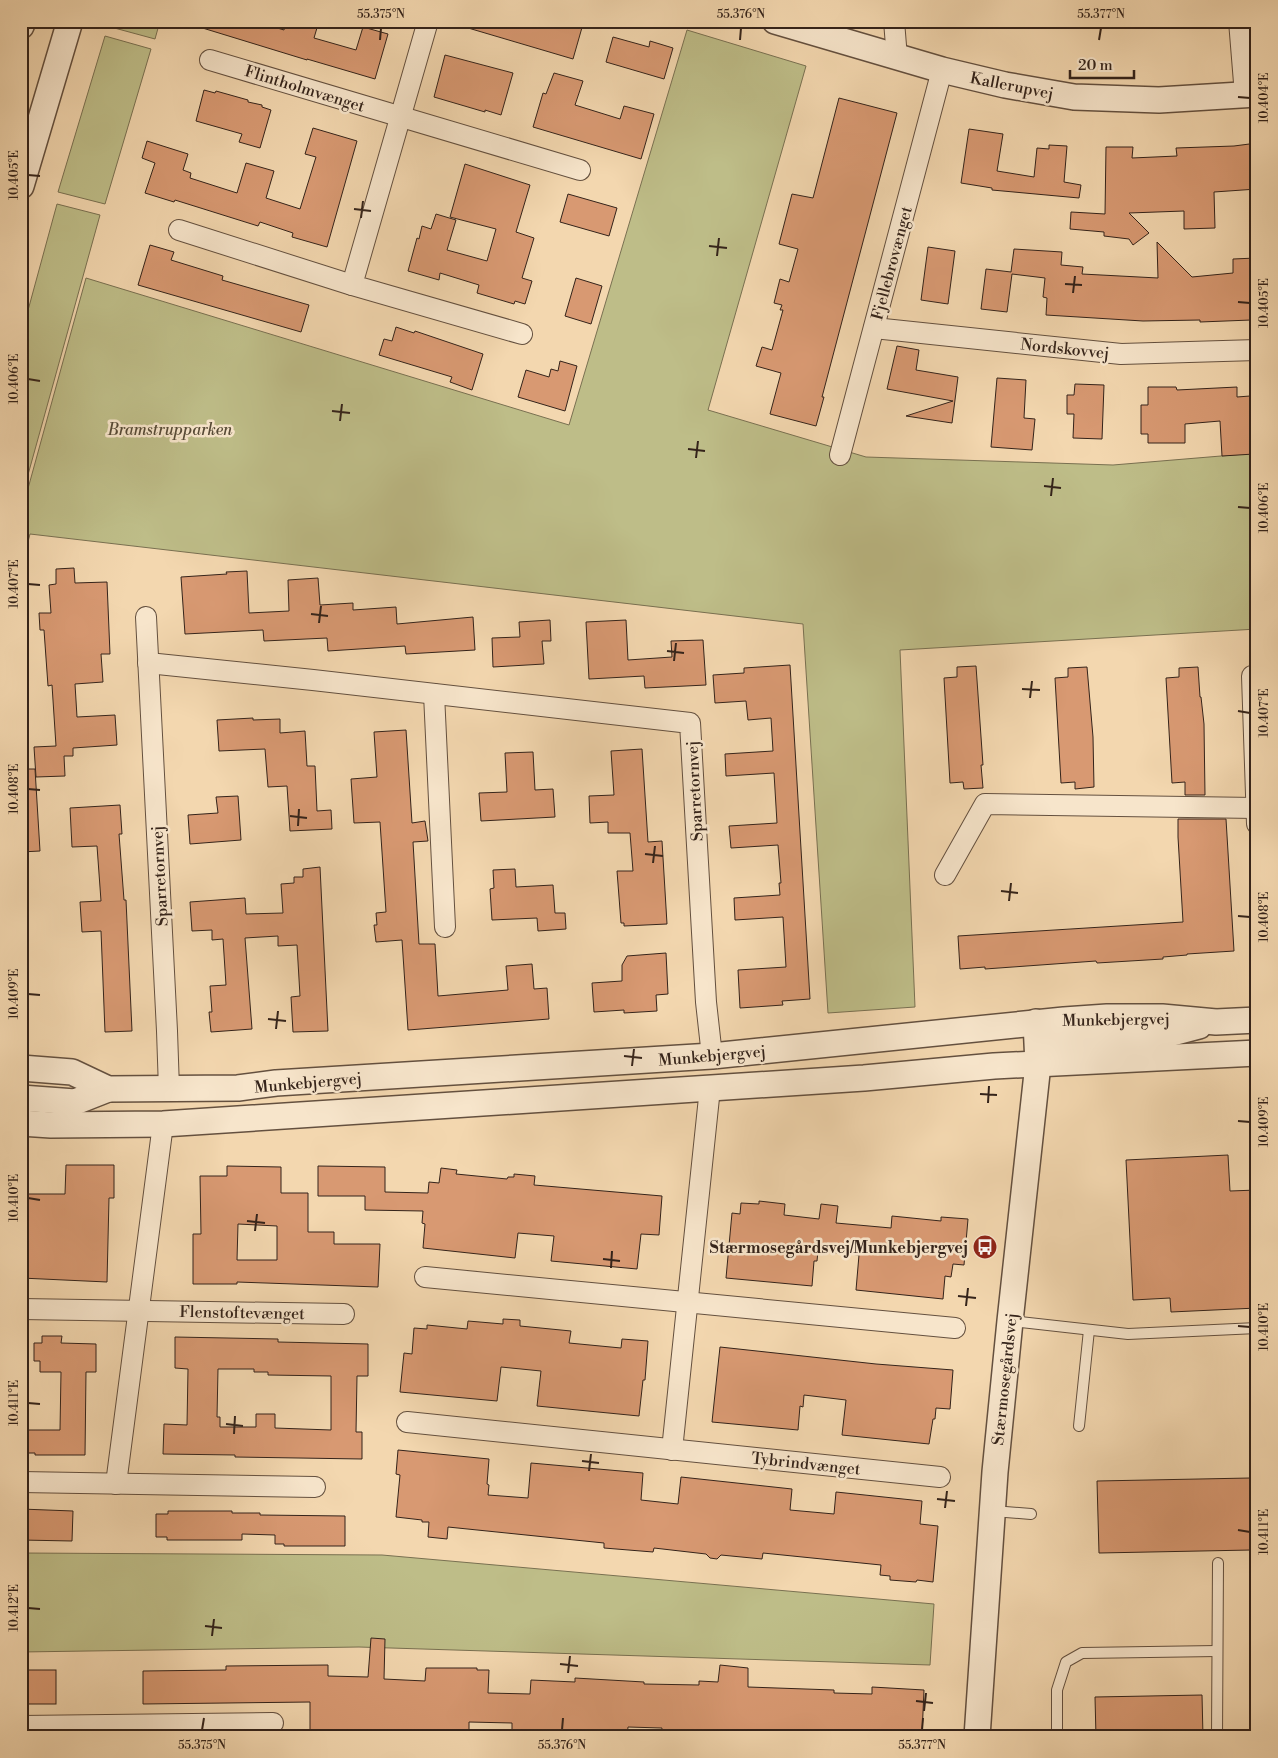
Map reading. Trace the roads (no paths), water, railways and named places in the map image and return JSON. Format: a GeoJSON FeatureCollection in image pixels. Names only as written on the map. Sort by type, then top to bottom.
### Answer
{"type":"FeatureCollection","features":[{"type":"Feature","properties":{"kind":"street"},"geometry":{"type":"LineString","coordinates":[[21,26],[23,21]]}},
{"type":"Feature","properties":{"kind":"street"},"geometry":{"type":"LineString","coordinates":[[21,186],[70,21]]}},
{"type":"Feature","properties":{"kind":"street"},"geometry":{"type":"LineString","coordinates":[[352,285],[428,21]]}},
{"type":"Feature","properties":{"kind":"street","name":"Kallerupvej"},"geometry":{"type":"LineString","coordinates":[[775,21],[942,70],[1005,86],[1074,97],[1160,100],[1251,94]]}},
{"type":"Feature","properties":{"kind":"street"},"geometry":{"type":"LineString","coordinates":[[894,21],[898,58]]}},
{"type":"Feature","properties":{"kind":"street"},"geometry":{"type":"LineString","coordinates":[[1239,21],[1251,94]]}},
{"type":"Feature","properties":{"kind":"street","name":"Flintholmvænget"},"geometry":{"type":"LineString","coordinates":[[210,60],[580,170]]}},
{"type":"Feature","properties":{"kind":"street","name":"Fjellebrovænget"},"geometry":{"type":"LineString","coordinates":[[840,455],[942,70]]}},
{"type":"Feature","properties":{"kind":"street"},"geometry":{"type":"LineString","coordinates":[[179,230],[352,285],[522,334]]}},
{"type":"Feature","properties":{"kind":"street","name":"Nordskovvej"},"geometry":{"type":"LineString","coordinates":[[874,328],[1121,354],[1257,350]]}},
{"type":"Feature","properties":{"kind":"street","name":"Sparretornvej"},"geometry":{"type":"LineString","coordinates":[[146,617],[169,1089]]}},
{"type":"Feature","properties":{"kind":"street","name":"Sparretornvej"},"geometry":{"type":"LineString","coordinates":[[148,663],[690,723],[706,1002],[712,1056]]}},
{"type":"Feature","properties":{"kind":"street"},"geometry":{"type":"LineString","coordinates":[[945,875],[985,804],[1256,816],[1252,676]]}},
{"type":"Feature","properties":{"kind":"street"},"geometry":{"type":"LineString","coordinates":[[434,694],[446,927]]}},
{"type":"Feature","properties":{"kind":"street","name":"Munkebjergvej"},"geometry":{"type":"LineString","coordinates":[[21,1068],[72,1072],[108,1089],[238,1088],[276,1083],[712,1056],[1036,1022],[1107,1017],[1162,1017],[1216,1022],[1257,1020]]}},
{"type":"Feature","properties":{"kind":"street","name":"Stærmosegårdsvej"},"geometry":{"type":"LineString","coordinates":[[977,1737],[992,1511],[1010,1321],[1038,1064],[1036,1022]]}},
{"type":"Feature","properties":{"kind":"street"},"geometry":{"type":"LineString","coordinates":[[1038,1064],[1045,1043],[1165,1035],[1216,1022]]}},
{"type":"Feature","properties":{"kind":"street","name":"Munkebjergvej"},"geometry":{"type":"LineString","coordinates":[[21,1123],[51,1125],[163,1124],[710,1088],[1038,1064],[1257,1053]]}},
{"type":"Feature","properties":{"kind":"street"},"geometry":{"type":"LineString","coordinates":[[672,1450],[710,1088]]}},
{"type":"Feature","properties":{"kind":"street"},"geometry":{"type":"LineString","coordinates":[[21,1098],[75,1102],[108,1089]]}},
{"type":"Feature","properties":{"kind":"street"},"geometry":{"type":"LineString","coordinates":[[116,1484],[163,1124]]}},
{"type":"Feature","properties":{"kind":"street"},"geometry":{"type":"LineString","coordinates":[[425,1277],[955,1328]]}},
{"type":"Feature","properties":{"kind":"street","name":"Flenstoftevænget"},"geometry":{"type":"LineString","coordinates":[[21,1309],[344,1314]]}},
{"type":"Feature","properties":{"kind":"street","name":"Tybrindvænget"},"geometry":{"type":"LineString","coordinates":[[407,1422],[940,1476]]}},
{"type":"Feature","properties":{"kind":"street"},"geometry":{"type":"LineString","coordinates":[[21,1482],[316,1487]]}},
{"type":"Feature","properties":{"kind":"street"},"geometry":{"type":"LineString","coordinates":[[21,1726],[91,1731],[273,1723]]}},
{"type":"Feature","properties":{"kind":"lane"},"geometry":{"type":"LineString","coordinates":[[1010,1321],[1128,1334],[1257,1328]]}},
{"type":"Feature","properties":{"kind":"lane"},"geometry":{"type":"LineString","coordinates":[[1079,1426],[1089,1330]]}},
{"type":"Feature","properties":{"kind":"lane"},"geometry":{"type":"LineString","coordinates":[[992,1511],[1031,1514]]}},
{"type":"Feature","properties":{"kind":"lane"},"geometry":{"type":"LineString","coordinates":[[1217,1737],[1218,1563]]}},
{"type":"Feature","properties":{"kind":"lane"},"geometry":{"type":"LineString","coordinates":[[1057,1737],[1057,1690],[1066,1662],[1082,1652],[1217,1651]]}},
{"type":"Feature","properties":{"kind":"place","name":"Stærmosegårdsvej/Munkebjergvej"},"geometry":{"type":"Point","coordinates":[985,1247]}},
{"type":"Feature","properties":{"kind":"park label","name":"Bramstrupparken"},"geometry":{"type":"Point","coordinates":[170,429]}}]}
